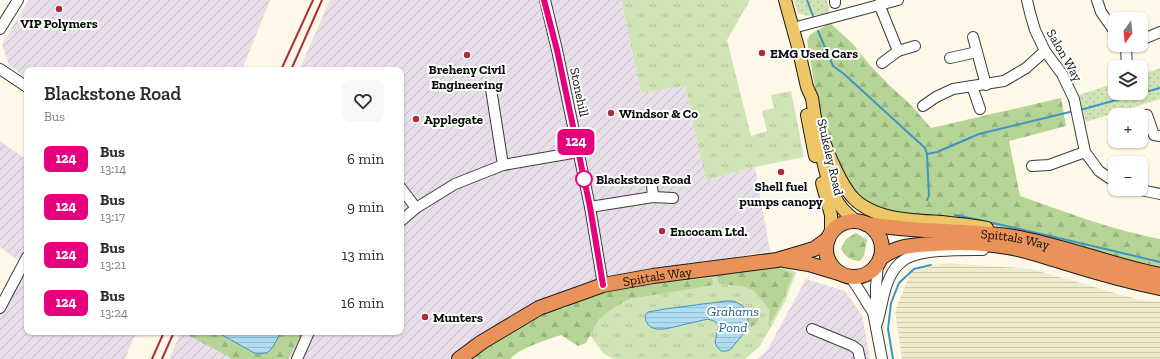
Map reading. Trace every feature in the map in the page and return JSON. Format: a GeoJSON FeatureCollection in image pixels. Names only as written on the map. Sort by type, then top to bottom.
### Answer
{"type":"FeatureCollection","features":[{"type":"Feature","properties":{"kind":"highway"},"geometry":{"type":"LineString","coordinates":[[846,222],[861,223],[873,229],[878,235],[882,250],[879,261],[873,270],[866,274],[858,277],[845,275],[832,266],[827,258],[826,248],[829,236],[838,226],[846,222]]}},
{"type":"Feature","properties":{"kind":"highway","name":"Spittals Way"},"geometry":{"type":"LineString","coordinates":[[861,223],[922,230],[987,233],[1023,238],[1140,271],[1160,275]]}},
{"type":"Feature","properties":{"kind":"highway","name":"Spittals Way"},"geometry":{"type":"LineString","coordinates":[[459,359],[482,342],[539,308],[603,285],[653,276],[777,260],[814,249],[829,236]]}},
{"type":"Feature","properties":{"kind":"highway","name":"Spittals Way"},"geometry":{"type":"LineString","coordinates":[[879,261],[889,252],[903,247],[949,243],[980,244],[1008,247],[1035,253],[1104,274],[1160,288]]}},
{"type":"Feature","properties":{"kind":"highway","name":"Spittals Way"},"geometry":{"type":"LineString","coordinates":[[777,260],[809,264],[845,275]]}},
{"type":"Feature","properties":{"kind":"main road","name":"Stukeley Road"},"geometry":{"type":"LineString","coordinates":[[784,0],[793,28],[807,87],[812,98],[823,160],[834,196],[841,208],[861,223]]}},
{"type":"Feature","properties":{"kind":"main road","name":"Stukeley Road"},"geometry":{"type":"LineString","coordinates":[[807,87],[804,96],[806,111],[816,159],[831,215],[829,236]]}},
{"type":"Feature","properties":{"kind":"main road"},"geometry":{"type":"LineString","coordinates":[[815,118],[839,178],[847,192],[858,203],[872,211],[895,218],[975,226],[1002,231],[1023,238]]}},
{"type":"Feature","properties":{"kind":"street","name":"Stonehill"},"geometry":{"type":"LineString","coordinates":[[544,0],[557,50],[590,207],[603,285]]}},
{"type":"Feature","properties":{"kind":"street"},"geometry":{"type":"LineString","coordinates":[[793,28],[898,0]]}},
{"type":"Feature","properties":{"kind":"street","name":"Salon Way"},"geometry":{"type":"LineString","coordinates":[[1027,0],[1035,30],[1045,51],[1062,74],[1075,103],[1085,152],[1099,170],[1108,177]]}},
{"type":"Feature","properties":{"kind":"street"},"geometry":{"type":"LineString","coordinates":[[1097,0],[1101,12],[1108,22]]}},
{"type":"Feature","properties":{"kind":"street"},"geometry":{"type":"LineString","coordinates":[[0,29],[14,1]]}},
{"type":"Feature","properties":{"kind":"street"},"geometry":{"type":"LineString","coordinates":[[879,4],[898,51]]}},
{"type":"Feature","properties":{"kind":"street"},"geometry":{"type":"LineString","coordinates":[[1148,37],[1160,32]]}},
{"type":"Feature","properties":{"kind":"street"},"geometry":{"type":"LineString","coordinates":[[973,38],[986,84]]}},
{"type":"Feature","properties":{"kind":"street"},"geometry":{"type":"LineString","coordinates":[[882,62],[898,51],[914,46]]}},
{"type":"Feature","properties":{"kind":"street"},"geometry":{"type":"LineString","coordinates":[[923,106],[936,97],[953,89],[1004,81],[1026,68],[1045,51]]}},
{"type":"Feature","properties":{"kind":"street"},"geometry":{"type":"LineString","coordinates":[[950,58],[977,52]]}},
{"type":"Feature","properties":{"kind":"street"},"geometry":{"type":"LineString","coordinates":[[0,70],[24,86]]}},
{"type":"Feature","properties":{"kind":"street"},"geometry":{"type":"LineString","coordinates":[[972,86],[980,110]]}},
{"type":"Feature","properties":{"kind":"street"},"geometry":{"type":"LineString","coordinates":[[491,89],[503,165]]}},
{"type":"Feature","properties":{"kind":"street"},"geometry":{"type":"LineString","coordinates":[[1148,115],[1154,135],[1160,136]]}},
{"type":"Feature","properties":{"kind":"street"},"geometry":{"type":"LineString","coordinates":[[404,218],[416,208],[455,184],[503,165],[578,152]]}},
{"type":"Feature","properties":{"kind":"street"},"geometry":{"type":"LineString","coordinates":[[1032,166],[1049,168],[1085,152]]}},
{"type":"Feature","properties":{"kind":"street"},"geometry":{"type":"LineString","coordinates":[[652,185],[653,197]]}},
{"type":"Feature","properties":{"kind":"street"},"geometry":{"type":"LineString","coordinates":[[404,192],[416,208]]}},
{"type":"Feature","properties":{"kind":"street"},"geometry":{"type":"LineString","coordinates":[[1148,192],[1160,194]]}},
{"type":"Feature","properties":{"kind":"street"},"geometry":{"type":"LineString","coordinates":[[590,207],[653,197],[673,198]]}},
{"type":"Feature","properties":{"kind":"street"},"geometry":{"type":"LineString","coordinates":[[876,326],[886,285],[892,272],[904,261],[912,257],[944,251],[982,250],[1035,253]]}},
{"type":"Feature","properties":{"kind":"street"},"geometry":{"type":"LineString","coordinates":[[879,261],[874,312],[882,359]]}},
{"type":"Feature","properties":{"kind":"street"},"geometry":{"type":"LineString","coordinates":[[0,308],[24,263]]}},
{"type":"Feature","properties":{"kind":"street"},"geometry":{"type":"LineString","coordinates":[[845,275],[859,289],[866,302],[874,312]]}},
{"type":"Feature","properties":{"kind":"street"},"geometry":{"type":"LineString","coordinates":[[812,329],[852,346],[858,350],[860,359]]}},
{"type":"Feature","properties":{"kind":"street"},"geometry":{"type":"LineString","coordinates":[[296,359],[308,335]]}},
{"type":"Feature","properties":{"kind":"shaded area"},"geometry":{"type":"Polygon","coordinates":[[[29,0],[270,0],[243,67],[24,67],[24,76],[9,65],[2,44],[29,0]]]}},
{"type":"Feature","properties":{"kind":"shaded area"},"geometry":{"type":"Polygon","coordinates":[[[330,0],[623,0],[621,1],[641,93],[685,86],[706,180],[755,167],[770,251],[652,272],[589,281],[549,296],[475,337],[451,359],[169,359],[180,335],[404,335],[404,67],[300,67],[330,0]]]}},
{"type":"Feature","properties":{"kind":"shaded area"},"geometry":{"type":"Polygon","coordinates":[[[0,141],[24,158],[24,250],[19,261],[0,247],[0,141]]]}},
{"type":"Feature","properties":{"kind":"shaded area"},"geometry":{"type":"Polygon","coordinates":[[[947,263],[1031,269],[1136,299],[1160,302],[1160,359],[902,359],[895,311],[911,272],[947,263]]]}},
{"type":"Feature","properties":{"kind":"shaded area"},"geometry":{"type":"Polygon","coordinates":[[[24,265],[24,335],[135,335],[125,359],[0,359],[0,313],[24,265]]]}},
{"type":"Feature","properties":{"kind":"shaded area"},"geometry":{"type":"Polygon","coordinates":[[[806,279],[845,291],[862,315],[870,359],[757,359],[768,349],[806,279]]]}},
{"type":"Feature","properties":{"kind":"green space"},"geometry":{"type":"Polygon","coordinates":[[[621,0],[750,0],[727,40],[751,136],[767,131],[762,111],[774,108],[771,95],[791,91],[804,157],[755,167],[706,180],[685,86],[641,93],[621,0]]]}},
{"type":"Feature","properties":{"kind":"green space"},"geometry":{"type":"Polygon","coordinates":[[[794,0],[827,0],[830,13],[806,16],[798,13],[794,0]]]}},
{"type":"Feature","properties":{"kind":"green space"},"geometry":{"type":"Polygon","coordinates":[[[830,23],[852,43],[869,64],[911,105],[931,128],[1061,98],[1066,126],[1009,141],[1020,196],[1107,226],[1160,239],[1160,270],[1113,259],[994,225],[887,212],[870,204],[853,192],[837,165],[818,106],[807,40],[811,34],[830,23]]]}},
{"type":"Feature","properties":{"kind":"green space"},"geometry":{"type":"Polygon","coordinates":[[[1160,68],[1160,99],[1131,108],[1108,108],[1108,115],[1086,122],[1079,95],[1108,85],[1108,100],[1148,100],[1148,72],[1160,68]]]}},
{"type":"Feature","properties":{"kind":"green space"},"geometry":{"type":"Polygon","coordinates":[[[856,233],[867,240],[864,256],[860,261],[848,258],[841,249],[846,239],[856,233]]]}},
{"type":"Feature","properties":{"kind":"green space"},"geometry":{"type":"Polygon","coordinates":[[[778,266],[796,272],[785,302],[760,346],[745,359],[613,359],[603,353],[568,305],[653,278],[778,266]]]}},
{"type":"Feature","properties":{"kind":"green space"},"geometry":{"type":"Polygon","coordinates":[[[777,267],[793,274],[782,302],[768,327],[770,310],[754,290],[742,286],[719,284],[717,276],[738,272],[777,267]]]}},
{"type":"Feature","properties":{"kind":"green space"},"geometry":{"type":"Polygon","coordinates":[[[712,278],[713,285],[629,299],[613,308],[599,319],[586,343],[578,346],[561,335],[520,351],[510,359],[466,359],[536,314],[565,308],[581,297],[607,288],[712,278]]]}},
{"type":"Feature","properties":{"kind":"green space"},"geometry":{"type":"Polygon","coordinates":[[[757,308],[760,310],[759,320],[755,325],[748,325],[747,312],[757,308]]]}},
{"type":"Feature","properties":{"kind":"green space"},"geometry":{"type":"Polygon","coordinates":[[[188,335],[222,335],[256,354],[273,347],[279,335],[301,335],[288,359],[233,359],[188,335]]]}},
{"type":"Feature","properties":{"kind":"water","name":"Grahams Pond"},"geometry":{"type":"Polygon","coordinates":[[[734,301],[743,306],[748,315],[748,328],[731,349],[727,351],[721,351],[717,347],[715,342],[719,325],[714,321],[708,319],[671,328],[659,329],[650,326],[645,316],[648,312],[734,301]]]}},
{"type":"Feature","properties":{"kind":"water"},"geometry":{"type":"Polygon","coordinates":[[[222,335],[279,335],[273,347],[267,353],[256,354],[222,335]]]}},
{"type":"Feature","properties":{"kind":"waterway"},"geometry":{"type":"LineString","coordinates":[[807,0],[813,16]]}},
{"type":"Feature","properties":{"kind":"waterway"},"geometry":{"type":"LineString","coordinates":[[818,31],[833,66],[844,74],[925,148],[927,154],[937,152],[979,134],[1074,111]]}},
{"type":"Feature","properties":{"kind":"waterway"},"geometry":{"type":"LineString","coordinates":[[1080,110],[1160,88]]}},
{"type":"Feature","properties":{"kind":"waterway"},"geometry":{"type":"LineString","coordinates":[[927,154],[929,196],[927,200]]}},
{"type":"Feature","properties":{"kind":"waterway"},"geometry":{"type":"LineString","coordinates":[[955,215],[1160,262]]}},
{"type":"Feature","properties":{"kind":"waterway"},"geometry":{"type":"LineString","coordinates":[[893,359],[888,329],[891,303],[899,283],[914,269],[931,265]]}},
{"type":"Feature","properties":{"kind":"railway"},"geometry":{"type":"LineString","coordinates":[[282,67],[313,0]]}},
{"type":"Feature","properties":{"kind":"railway"},"geometry":{"type":"LineString","coordinates":[[292,67],[322,0]]}},
{"type":"Feature","properties":{"kind":"railway"},"geometry":{"type":"LineString","coordinates":[[152,359],[163,335]]}},
{"type":"Feature","properties":{"kind":"railway"},"geometry":{"type":"LineString","coordinates":[[162,359],[173,335]]}},
{"type":"Feature","properties":{"kind":"bus line","name":"124"},"geometry":{"type":"LineString","coordinates":[[544,0],[557,50],[590,207],[603,285]]}},
{"type":"Feature","properties":{"kind":"place","name":"VIP Polymers"},"geometry":{"type":"Point","coordinates":[59,9]}},
{"type":"Feature","properties":{"kind":"place","name":"EMG Used Cars"},"geometry":{"type":"Point","coordinates":[762,53]}},
{"type":"Feature","properties":{"kind":"place","name":"Breheny Civil Engineering"},"geometry":{"type":"Point","coordinates":[467,55]}},
{"type":"Feature","properties":{"kind":"place","name":"Windsor & Co"},"geometry":{"type":"Point","coordinates":[611,113]}},
{"type":"Feature","properties":{"kind":"place","name":"Applegate"},"geometry":{"type":"Point","coordinates":[416,119]}},
{"type":"Feature","properties":{"kind":"place","name":"Shell fuel pumps canopy"},"geometry":{"type":"Point","coordinates":[781,172]}},
{"type":"Feature","properties":{"kind":"place","name":"Blackstone Road"},"geometry":{"type":"Point","coordinates":[584,179]}},
{"type":"Feature","properties":{"kind":"place","name":"Encocam Ltd."},"geometry":{"type":"Point","coordinates":[662,231]}},
{"type":"Feature","properties":{"kind":"place","name":"Munters"},"geometry":{"type":"Point","coordinates":[425,317]}}]}
